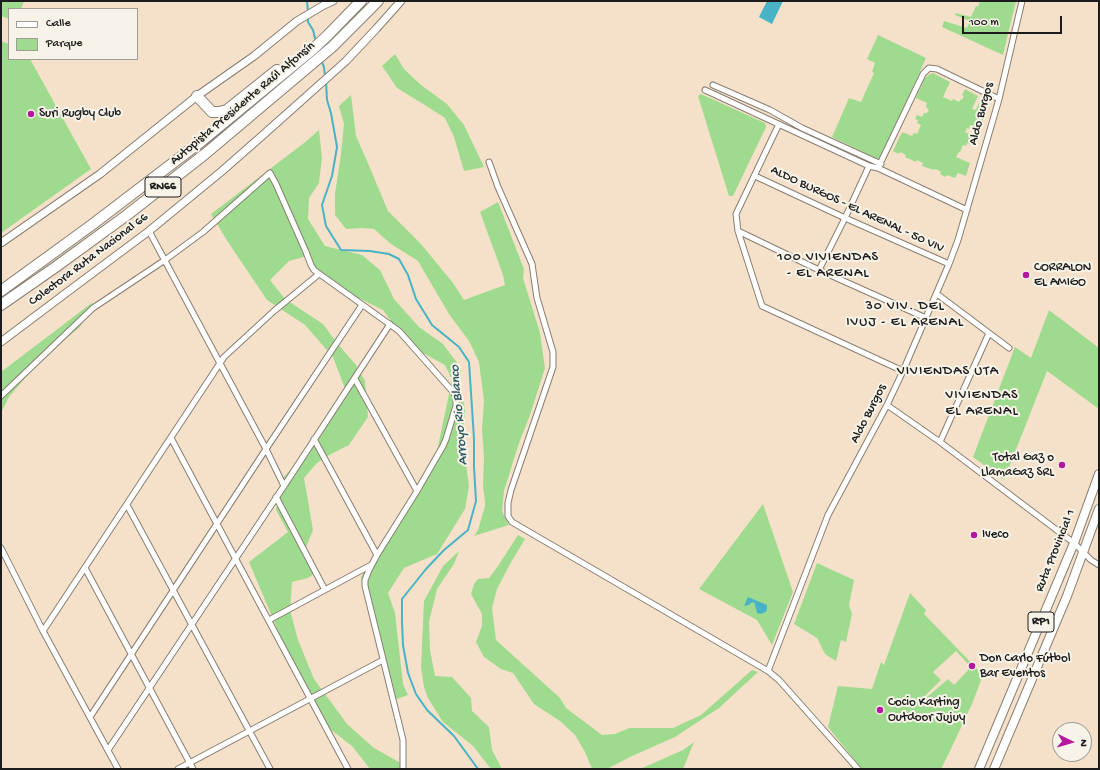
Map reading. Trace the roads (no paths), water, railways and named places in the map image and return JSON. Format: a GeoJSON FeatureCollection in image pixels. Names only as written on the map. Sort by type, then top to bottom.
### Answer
{"type":"FeatureCollection","features":[{"type":"Feature","properties":{"kind":"highway","name":"Autopista Presidente Raúl Alfonsín"},"geometry":{"type":"LineString","coordinates":[[1,291],[93,224],[203,140],[309,48],[326,36],[361,1]]}},
{"type":"Feature","properties":{"kind":"highway","name":"Autopista Presidente Raúl Alfonsín"},"geometry":{"type":"LineString","coordinates":[[1,305],[139,206],[205,154],[332,47],[378,1]]}},
{"type":"Feature","properties":{"kind":"highway"},"geometry":{"type":"LineString","coordinates":[[197,96],[212,112],[227,110],[309,48]]}},
{"type":"Feature","properties":{"kind":"main road","name":"Ruta Provincial 1"},"geometry":{"type":"LineString","coordinates":[[979,769],[1074,543],[1099,474]]}},
{"type":"Feature","properties":{"kind":"main road","name":"Ruta Provincial 1"},"geometry":{"type":"LineString","coordinates":[[994,769],[1067,596],[1099,509]]}},
{"type":"Feature","properties":{"kind":"street"},"geometry":{"type":"LineString","coordinates":[[1,242],[100,174],[197,96],[254,56],[297,21],[333,1]]}},
{"type":"Feature","properties":{"kind":"street","name":"Colectora Ruta Nacional 66"},"geometry":{"type":"LineString","coordinates":[[1,342],[149,231],[228,166],[346,61],[401,1]]}},
{"type":"Feature","properties":{"kind":"street","name":"Aldo Burgos"},"geometry":{"type":"LineString","coordinates":[[768,672],[828,515],[887,405],[949,264],[967,210],[999,99],[1022,1]]}},
{"type":"Feature","properties":{"kind":"street"},"geometry":{"type":"LineString","coordinates":[[879,166],[923,74],[929,68],[937,69],[999,99]]}},
{"type":"Feature","properties":{"kind":"street"},"geometry":{"type":"LineString","coordinates":[[713,85],[770,110],[802,128],[967,210]]}},
{"type":"Feature","properties":{"kind":"street"},"geometry":{"type":"LineString","coordinates":[[705,90],[869,166],[879,166]]}},
{"type":"Feature","properties":{"kind":"street"},"geometry":{"type":"LineString","coordinates":[[779,124],[736,214],[738,231],[762,306],[903,370]]}},
{"type":"Feature","properties":{"kind":"street"},"geometry":{"type":"LineString","coordinates":[[489,162],[532,264],[537,298],[554,352],[553,367],[511,490],[508,503],[508,516],[512,522],[768,672],[779,680],[858,769]]}},
{"type":"Feature","properties":{"kind":"street"},"geometry":{"type":"LineString","coordinates":[[819,270],[869,166]]}},
{"type":"Feature","properties":{"kind":"street"},"geometry":{"type":"LineString","coordinates":[[1,396],[93,308],[165,260],[203,232],[270,173],[311,265],[319,274],[400,331],[454,393],[456,398],[456,406],[446,439],[417,491],[377,555],[365,580],[365,586],[403,740],[403,769]]}},
{"type":"Feature","properties":{"kind":"street","name":"ALDO BURGOS - EL ARENAL - 50 VIV"},"geometry":{"type":"LineString","coordinates":[[755,176],[949,264]]}},
{"type":"Feature","properties":{"kind":"street"},"geometry":{"type":"LineString","coordinates":[[149,231],[266,449],[284,486]]}},
{"type":"Feature","properties":{"kind":"street"},"geometry":{"type":"LineString","coordinates":[[738,231],[819,270],[926,318]]}},
{"type":"Feature","properties":{"kind":"street"},"geometry":{"type":"LineString","coordinates":[[43,630],[224,357],[274,311],[319,274]]}},
{"type":"Feature","properties":{"kind":"street"},"geometry":{"type":"LineString","coordinates":[[937,294],[1009,348]]}},
{"type":"Feature","properties":{"kind":"street"},"geometry":{"type":"LineString","coordinates":[[90,717],[362,305]]}},
{"type":"Feature","properties":{"kind":"street"},"geometry":{"type":"LineString","coordinates":[[108,750],[236,559],[390,324]]}},
{"type":"Feature","properties":{"kind":"street"},"geometry":{"type":"LineString","coordinates":[[940,442],[989,333]]}},
{"type":"Feature","properties":{"kind":"street"},"geometry":{"type":"LineString","coordinates":[[355,379],[417,491]]}},
{"type":"Feature","properties":{"kind":"street"},"geometry":{"type":"LineString","coordinates":[[887,405],[940,442],[1074,543],[1091,560],[1099,565]]}},
{"type":"Feature","properties":{"kind":"street"},"geometry":{"type":"LineString","coordinates":[[171,438],[348,769]]}},
{"type":"Feature","properties":{"kind":"street"},"geometry":{"type":"LineString","coordinates":[[314,439],[377,555]]}},
{"type":"Feature","properties":{"kind":"street"},"geometry":{"type":"LineString","coordinates":[[276,498],[325,590]]}},
{"type":"Feature","properties":{"kind":"street"},"geometry":{"type":"LineString","coordinates":[[127,504],[270,769]]}},
{"type":"Feature","properties":{"kind":"street"},"geometry":{"type":"LineString","coordinates":[[1,548],[43,630],[118,769]]}},
{"type":"Feature","properties":{"kind":"street"},"geometry":{"type":"LineString","coordinates":[[268,620],[372,565]]}},
{"type":"Feature","properties":{"kind":"street"},"geometry":{"type":"LineString","coordinates":[[85,568],[193,769]]}},
{"type":"Feature","properties":{"kind":"street"},"geometry":{"type":"LineString","coordinates":[[178,769],[383,660]]}},
{"type":"Feature","properties":{"kind":"water"},"geometry":{"type":"Polygon","coordinates":[[[767,1],[783,1],[772,24],[759,17],[767,1]]]}},
{"type":"Feature","properties":{"kind":"water"},"geometry":{"type":"Polygon","coordinates":[[[748,597],[767,605],[766,612],[760,614],[757,613],[754,602],[744,606],[748,597]]]}},
{"type":"Feature","properties":{"kind":"waterway"},"geometry":{"type":"LineString","coordinates":[[307,1],[308,12]]}},
{"type":"Feature","properties":{"kind":"waterway"},"geometry":{"type":"LineString","coordinates":[[308,16],[308,22],[313,30],[316,42]]}},
{"type":"Feature","properties":{"kind":"waterway","name":"Arroyo Rio Blanco"},"geometry":{"type":"LineString","coordinates":[[321,60],[324,67],[325,77]]}},
{"type":"Feature","properties":{"kind":"waterway","name":"Arroyo Rio Blanco"},"geometry":{"type":"LineString","coordinates":[[326,81],[327,100],[331,113],[337,147],[332,176],[322,205],[326,226],[341,250],[370,251],[389,254],[399,259],[408,275],[416,299],[432,325],[459,347],[469,362],[476,501],[468,530],[444,550],[426,569],[402,599],[402,622],[403,645],[408,673],[416,694],[427,710],[454,736],[478,769]]}},
{"type":"Feature","properties":{"kind":"place","name":"Suri Rugby Club"},"geometry":{"type":"Point","coordinates":[31,114]}},
{"type":"Feature","properties":{"kind":"place","name":"CORRALON EL AMIGO"},"geometry":{"type":"Point","coordinates":[1026,275]}},
{"type":"Feature","properties":{"kind":"place","name":"Total Gaz o LlamaGaz SRL"},"geometry":{"type":"Point","coordinates":[1062,465]}},
{"type":"Feature","properties":{"kind":"place","name":"Iveco"},"geometry":{"type":"Point","coordinates":[974,535]}},
{"type":"Feature","properties":{"kind":"place","name":"Don Carlo Fútbol Bar Eventos"},"geometry":{"type":"Point","coordinates":[972,666]}},
{"type":"Feature","properties":{"kind":"place","name":"Cocio Karting Outdoor Jujuy"},"geometry":{"type":"Point","coordinates":[880,710]}},
{"type":"Feature","properties":{"kind":"district","name":"100 VIVIENDAS - EL ARENAL"},"geometry":{"type":"Point","coordinates":[828,266]}},
{"type":"Feature","properties":{"kind":"district","name":"30 VIV. DEL IVUJ - EL ARENAL"},"geometry":{"type":"Point","coordinates":[905,316]}},
{"type":"Feature","properties":{"kind":"district","name":"VIVIENDAS UTA"},"geometry":{"type":"Point","coordinates":[948,372]}},
{"type":"Feature","properties":{"kind":"district","name":"VIVIENDAS EL ARENAL"},"geometry":{"type":"Point","coordinates":[982,404]}}]}
